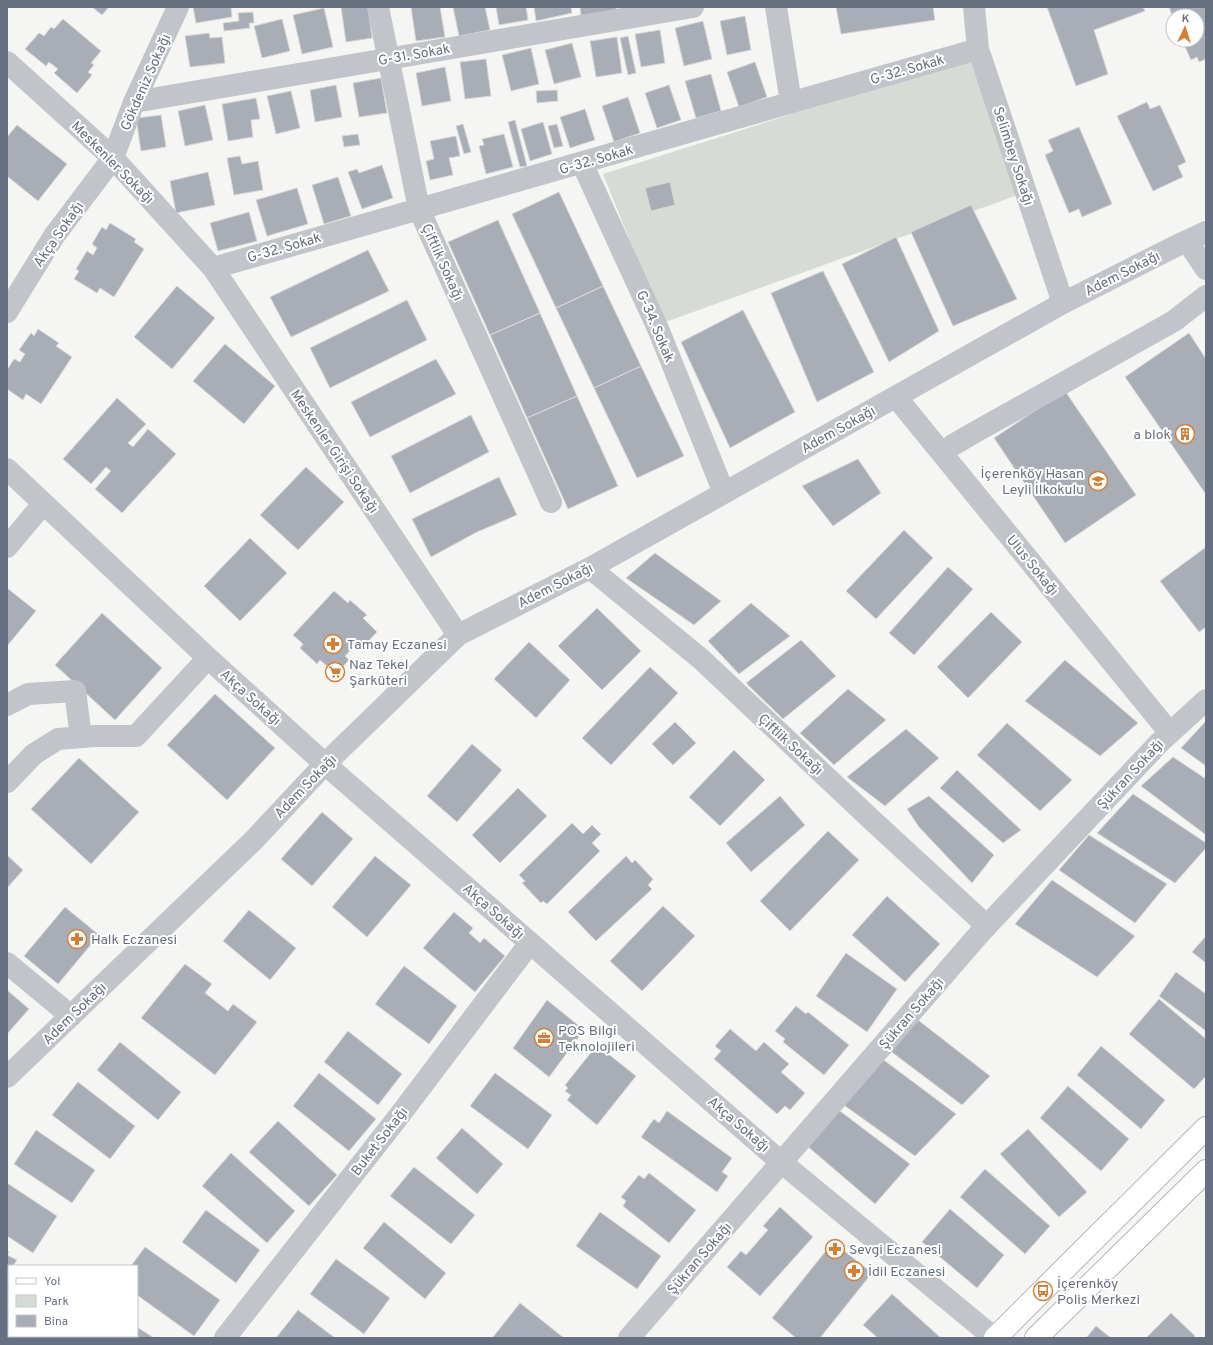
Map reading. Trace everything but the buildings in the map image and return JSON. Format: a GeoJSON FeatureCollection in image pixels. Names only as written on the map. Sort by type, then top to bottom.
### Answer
{"type":"FeatureCollection","features":[{"type":"Feature","properties":{"kind":"main road"},"geometry":{"type":"LineString","coordinates":[[995,1338],[1206,1128]]}},
{"type":"Feature","properties":{"kind":"main road"},"geometry":{"type":"LineString","coordinates":[[1036,1338],[1206,1171]]}},
{"type":"Feature","properties":{"kind":"street","name":"Gökdeniz Sokağı"},"geometry":{"type":"LineString","coordinates":[[113,158],[134,102],[178,7]]}},
{"type":"Feature","properties":{"kind":"street","name":"Çiftlik Sokağı"},"geometry":{"type":"LineString","coordinates":[[378,7],[419,209],[551,502]]}},
{"type":"Feature","properties":{"kind":"street","name":"G-31. Sokak"},"geometry":{"type":"LineString","coordinates":[[134,102],[693,7]]}},
{"type":"Feature","properties":{"kind":"street"},"geometry":{"type":"LineString","coordinates":[[776,7],[791,103]]}},
{"type":"Feature","properties":{"kind":"street","name":"Selimbey Sokağı"},"geometry":{"type":"LineString","coordinates":[[974,7],[978,49],[1063,303]]}},
{"type":"Feature","properties":{"kind":"street","name":"G-32. Sokak"},"geometry":{"type":"LineString","coordinates":[[213,268],[978,49]]}},
{"type":"Feature","properties":{"kind":"street","name":"Meskenler Sokağı"},"geometry":{"type":"LineString","coordinates":[[7,62],[113,158],[213,268]]}},
{"type":"Feature","properties":{"kind":"street","name":"Akça Sokağı"},"geometry":{"type":"LineString","coordinates":[[7,312],[54,236],[113,158]]}},
{"type":"Feature","properties":{"kind":"street","name":"G-34. Sokak"},"geometry":{"type":"LineString","coordinates":[[582,163],[659,331],[724,492]]}},
{"type":"Feature","properties":{"kind":"street"},"geometry":{"type":"LineString","coordinates":[[1197,236],[1206,269]]}},
{"type":"Feature","properties":{"kind":"street","name":"Adem Sokağı"},"geometry":{"type":"LineString","coordinates":[[7,1078],[253,841],[324,764],[458,634],[590,568],[1063,303],[1197,236]]}},
{"type":"Feature","properties":{"kind":"street","name":"Meskenler Girişi Sokağı"},"geometry":{"type":"LineString","coordinates":[[213,268],[458,634]]}},
{"type":"Feature","properties":{"kind":"street"},"geometry":{"type":"LineString","coordinates":[[953,445],[1174,321],[1206,296]]}},
{"type":"Feature","properties":{"kind":"street","name":"Ulus Sokağı"},"geometry":{"type":"LineString","coordinates":[[896,397],[1170,733]]}},
{"type":"Feature","properties":{"kind":"street","name":"Akça Sokağı"},"geometry":{"type":"LineString","coordinates":[[7,469],[208,658],[324,764],[781,1162],[995,1338]]}},
{"type":"Feature","properties":{"kind":"street"},"geometry":{"type":"LineString","coordinates":[[7,548],[43,504]]}},
{"type":"Feature","properties":{"kind":"street","name":"Çiftlik Sokağı"},"geometry":{"type":"LineString","coordinates":[[590,568],[701,659],[987,926]]}},
{"type":"Feature","properties":{"kind":"street"},"geometry":{"type":"LineString","coordinates":[[7,782],[34,754],[58,739],[136,736],[208,658]]}},
{"type":"Feature","properties":{"kind":"street"},"geometry":{"type":"LineString","coordinates":[[7,706],[28,694],[75,691],[81,737]]}},
{"type":"Feature","properties":{"kind":"street","name":"Şükran Sokağı"},"geometry":{"type":"LineString","coordinates":[[629,1338],[987,926],[1170,733],[1206,700]]}},
{"type":"Feature","properties":{"kind":"street","name":"Buket Sokağı"},"geometry":{"type":"LineString","coordinates":[[225,1338],[399,1116],[530,943]]}},
{"type":"Feature","properties":{"kind":"street"},"geometry":{"type":"LineString","coordinates":[[7,963],[71,1016]]}},
{"type":"Feature","properties":{"kind":"green space"},"geometry":{"type":"Polygon","coordinates":[[[970,61],[1018,195],[663,323],[603,174],[792,114],[970,61]]]}},
{"type":"Feature","properties":{"kind":"place","name":"a blok"},"geometry":{"type":"Point","coordinates":[1185,434]}},
{"type":"Feature","properties":{"kind":"place","name":"İçerenköy Hasan Leyli İlkokulu"},"geometry":{"type":"Point","coordinates":[1098,481]}},
{"type":"Feature","properties":{"kind":"place","name":"Tamay Eczanesi"},"geometry":{"type":"Point","coordinates":[333,644]}},
{"type":"Feature","properties":{"kind":"place","name":"Naz Tekel Şarküteri"},"geometry":{"type":"Point","coordinates":[335,672]}},
{"type":"Feature","properties":{"kind":"place","name":"Halk Eczanesi"},"geometry":{"type":"Point","coordinates":[77,939]}},
{"type":"Feature","properties":{"kind":"place","name":"POS Bilgi Teknolojileri"},"geometry":{"type":"Point","coordinates":[544,1038]}},
{"type":"Feature","properties":{"kind":"place","name":"Sevgi Eczanesi"},"geometry":{"type":"Point","coordinates":[835,1249]}},
{"type":"Feature","properties":{"kind":"place","name":"İdil Eczanesi"},"geometry":{"type":"Point","coordinates":[854,1271]}},
{"type":"Feature","properties":{"kind":"place","name":"İçerenköy Polis Merkezi"},"geometry":{"type":"Point","coordinates":[1043,1291]}}]}
